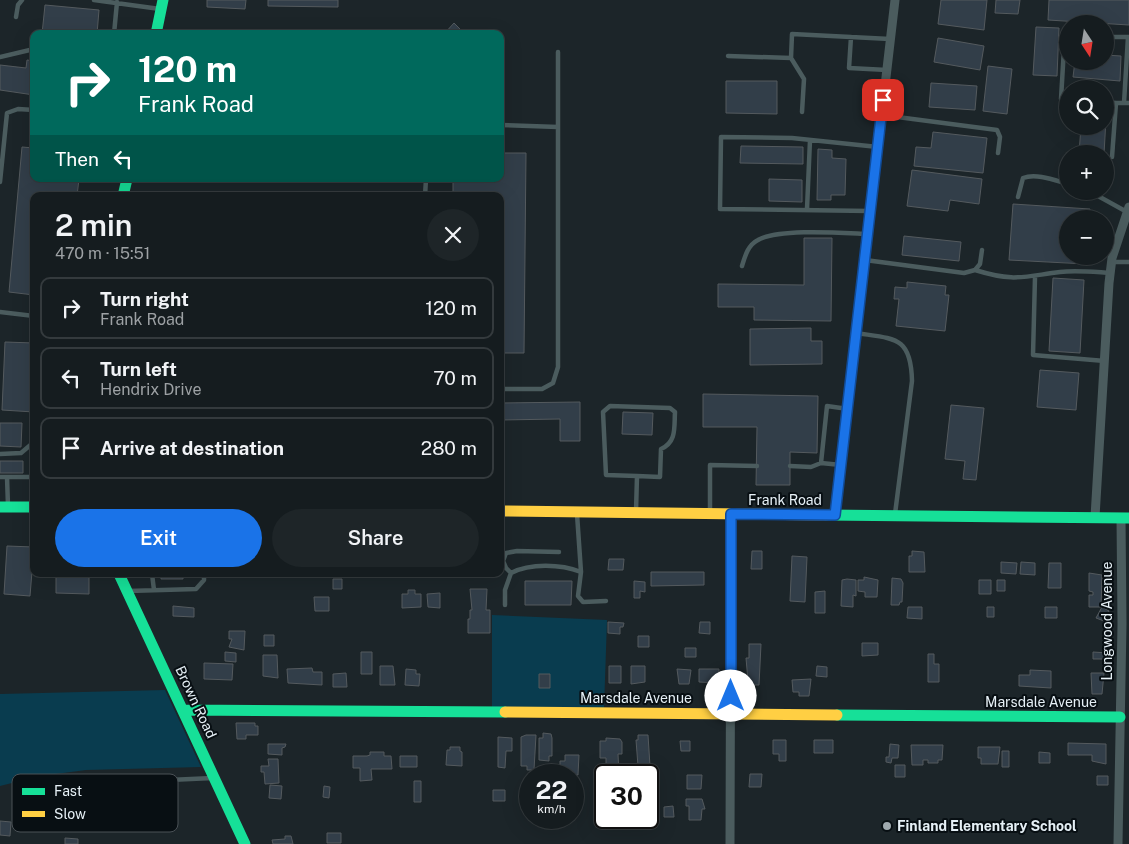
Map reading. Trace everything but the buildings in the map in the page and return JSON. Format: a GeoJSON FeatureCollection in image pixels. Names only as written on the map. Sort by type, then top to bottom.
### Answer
{"type":"FeatureCollection","features":[{"type":"Feature","properties":{"kind":"main road"},"geometry":{"type":"LineString","coordinates":[[157,30],[162,5]]}},
{"type":"Feature","properties":{"kind":"main road"},"geometry":{"type":"LineString","coordinates":[[4,507],[30,507]]}},
{"type":"Feature","properties":{"kind":"main road","name":"Frank Road"},"geometry":{"type":"LineString","coordinates":[[504,511],[1125,518]]}},
{"type":"Feature","properties":{"kind":"main road","name":"Brown Road"},"geometry":{"type":"LineString","coordinates":[[120,577],[245,844]]}},
{"type":"Feature","properties":{"kind":"main road","name":"Marsdale Avenue"},"geometry":{"type":"LineString","coordinates":[[183,710],[1120,717]]}},
{"type":"Feature","properties":{"kind":"street"},"geometry":{"type":"LineString","coordinates":[[835,515],[895,0]]}},
{"type":"Feature","properties":{"kind":"street"},"geometry":{"type":"LineString","coordinates":[[1114,255],[1128,209]]}},
{"type":"Feature","properties":{"kind":"street"},"geometry":{"type":"LineString","coordinates":[[1095,517],[1111,265]]}},
{"type":"Feature","properties":{"kind":"street"},"geometry":{"type":"LineString","coordinates":[[730,844],[731,514]]}},
{"type":"Feature","properties":{"kind":"street","name":"Longwood Avenue"},"geometry":{"type":"LineString","coordinates":[[1118,844],[1125,518]]}},
{"type":"Feature","properties":{"kind":"lane"},"geometry":{"type":"LineString","coordinates":[[16,17],[18,5],[22,0]]}},
{"type":"Feature","properties":{"kind":"lane"},"geometry":{"type":"LineString","coordinates":[[94,0],[162,5]]}},
{"type":"Feature","properties":{"kind":"lane"},"geometry":{"type":"LineString","coordinates":[[114,30],[117,2]]}},
{"type":"Feature","properties":{"kind":"lane"},"geometry":{"type":"LineString","coordinates":[[802,112],[804,79],[791,58],[792,34],[890,39]]}},
{"type":"Feature","properties":{"kind":"lane"},"geometry":{"type":"LineString","coordinates":[[851,37],[849,68],[887,70]]}},
{"type":"Feature","properties":{"kind":"lane"},"geometry":{"type":"LineString","coordinates":[[1113,145],[1116,102],[1127,103],[1129,37],[1114,37]]}},
{"type":"Feature","properties":{"kind":"lane"},"geometry":{"type":"LineString","coordinates":[[0,57],[30,50]]}},
{"type":"Feature","properties":{"kind":"lane"},"geometry":{"type":"LineString","coordinates":[[504,389],[542,389],[553,383],[558,367],[558,52]]}},
{"type":"Feature","properties":{"kind":"lane"},"geometry":{"type":"LineString","coordinates":[[728,56],[791,58]]}},
{"type":"Feature","properties":{"kind":"lane"},"geometry":{"type":"LineString","coordinates":[[0,182],[7,113],[18,109],[30,110]]}},
{"type":"Feature","properties":{"kind":"lane"},"geometry":{"type":"LineString","coordinates":[[882,115],[997,130],[1000,137],[998,152]]}},
{"type":"Feature","properties":{"kind":"lane"},"geometry":{"type":"LineString","coordinates":[[504,125],[558,127]]}},
{"type":"Feature","properties":{"kind":"lane"},"geometry":{"type":"LineString","coordinates":[[870,211],[720,209],[721,137],[810,140],[878,146]]}},
{"type":"Feature","properties":{"kind":"lane"},"geometry":{"type":"LineString","coordinates":[[807,209],[810,140]]}},
{"type":"Feature","properties":{"kind":"lane"},"geometry":{"type":"LineString","coordinates":[[1018,197],[1023,178],[1028,176],[1059,182]]}},
{"type":"Feature","properties":{"kind":"lane"},"geometry":{"type":"LineString","coordinates":[[1108,200],[1128,209]]}},
{"type":"Feature","properties":{"kind":"lane"},"geometry":{"type":"LineString","coordinates":[[742,266],[747,251],[757,240],[770,236],[829,232],[868,234]]}},
{"type":"Feature","properties":{"kind":"lane"},"geometry":{"type":"LineString","coordinates":[[975,270],[980,264],[982,250]]}},
{"type":"Feature","properties":{"kind":"lane"},"geometry":{"type":"LineString","coordinates":[[865,260],[964,272],[975,270],[1009,279],[1035,277],[1060,272],[1110,273]]}},
{"type":"Feature","properties":{"kind":"lane"},"geometry":{"type":"LineString","coordinates":[[1114,262],[1129,262]]}},
{"type":"Feature","properties":{"kind":"lane"},"geometry":{"type":"LineString","coordinates":[[1035,277],[1033,355],[1104,361]]}},
{"type":"Feature","properties":{"kind":"lane"},"geometry":{"type":"LineString","coordinates":[[0,312],[30,316]]}},
{"type":"Feature","properties":{"kind":"lane"},"geometry":{"type":"LineString","coordinates":[[856,333],[899,342],[908,350],[912,362],[912,381],[895,515]]}},
{"type":"Feature","properties":{"kind":"lane"},"geometry":{"type":"LineString","coordinates":[[610,406],[670,408],[676,412],[673,439],[668,446],[661,449],[660,477],[637,476],[606,475],[603,412],[610,406]]}},
{"type":"Feature","properties":{"kind":"lane"},"geometry":{"type":"LineString","coordinates":[[821,463],[827,406],[848,409]]}},
{"type":"Feature","properties":{"kind":"lane"},"geometry":{"type":"LineString","coordinates":[[0,454],[21,453],[30,445]]}},
{"type":"Feature","properties":{"kind":"lane"},"geometry":{"type":"LineString","coordinates":[[790,466],[811,467],[821,463],[841,466]]}},
{"type":"Feature","properties":{"kind":"lane"},"geometry":{"type":"LineString","coordinates":[[710,514],[710,465],[757,466]]}},
{"type":"Feature","properties":{"kind":"lane"},"geometry":{"type":"LineString","coordinates":[[636,513],[637,476]]}},
{"type":"Feature","properties":{"kind":"lane"},"geometry":{"type":"LineString","coordinates":[[0,477],[30,477]]}},
{"type":"Feature","properties":{"kind":"lane"},"geometry":{"type":"LineString","coordinates":[[4,507],[7,477]]}},
{"type":"Feature","properties":{"kind":"lane"},"geometry":{"type":"LineString","coordinates":[[577,512],[581,572],[578,596],[583,602],[606,601]]}},
{"type":"Feature","properties":{"kind":"lane"},"geometry":{"type":"LineString","coordinates":[[504,558],[506,553],[516,551],[559,552]]}},
{"type":"Feature","properties":{"kind":"lane"},"geometry":{"type":"LineString","coordinates":[[504,563],[511,573]]}},
{"type":"Feature","properties":{"kind":"lane"},"geometry":{"type":"LineString","coordinates":[[505,606],[505,590],[511,573],[522,567],[569,567],[581,572]]}},
{"type":"Feature","properties":{"kind":"lane"},"geometry":{"type":"LineString","coordinates":[[152,577],[154,590]]}},
{"type":"Feature","properties":{"kind":"lane"},"geometry":{"type":"LineString","coordinates":[[127,591],[196,589],[204,580],[204,577]]}},
{"type":"Feature","properties":{"kind":"lane"},"geometry":{"type":"LineString","coordinates":[[178,780],[214,778]]}},
{"type":"Feature","properties":{"kind":"shaded area"},"geometry":{"type":"Polygon","coordinates":[[[492,615],[607,620],[604,709],[492,708],[492,615]]]}},
{"type":"Feature","properties":{"kind":"shaded area"},"geometry":{"type":"Polygon","coordinates":[[[165,690],[201,767],[86,770],[55,774],[12,774],[12,783],[0,786],[0,694],[165,690]]]}},
{"type":"Feature","properties":{"kind":"traffic: fast"},"geometry":{"type":"LineString","coordinates":[[157,30],[163,0]]}},
{"type":"Feature","properties":{"kind":"traffic: fast"},"geometry":{"type":"LineString","coordinates":[[124,192],[126,182]]}},
{"type":"Feature","properties":{"kind":"traffic: fast"},"geometry":{"type":"LineString","coordinates":[[0,507],[30,507]]}},
{"type":"Feature","properties":{"kind":"traffic: fast"},"geometry":{"type":"LineString","coordinates":[[826,515],[1129,518]]}},
{"type":"Feature","properties":{"kind":"traffic: fast"},"geometry":{"type":"LineString","coordinates":[[120,577],[245,844]]}},
{"type":"Feature","properties":{"kind":"traffic: fast"},"geometry":{"type":"LineString","coordinates":[[183,710],[505,712]]}},
{"type":"Feature","properties":{"kind":"traffic: fast"},"geometry":{"type":"LineString","coordinates":[[837,715],[1120,717]]}},
{"type":"Feature","properties":{"kind":"traffic: slow"},"geometry":{"type":"LineString","coordinates":[[504,511],[826,515]]}},
{"type":"Feature","properties":{"kind":"traffic: slow"},"geometry":{"type":"LineString","coordinates":[[505,712],[837,715]]}},
{"type":"Feature","properties":{"kind":"place","name":"Finland Elementary School"},"geometry":{"type":"Point","coordinates":[887,826]}},
{"type":"Feature","properties":{"kind":"route"},"geometry":{"type":"LineString","coordinates":[[731,696],[731,514],[835,515],[883,100]]}}]}
